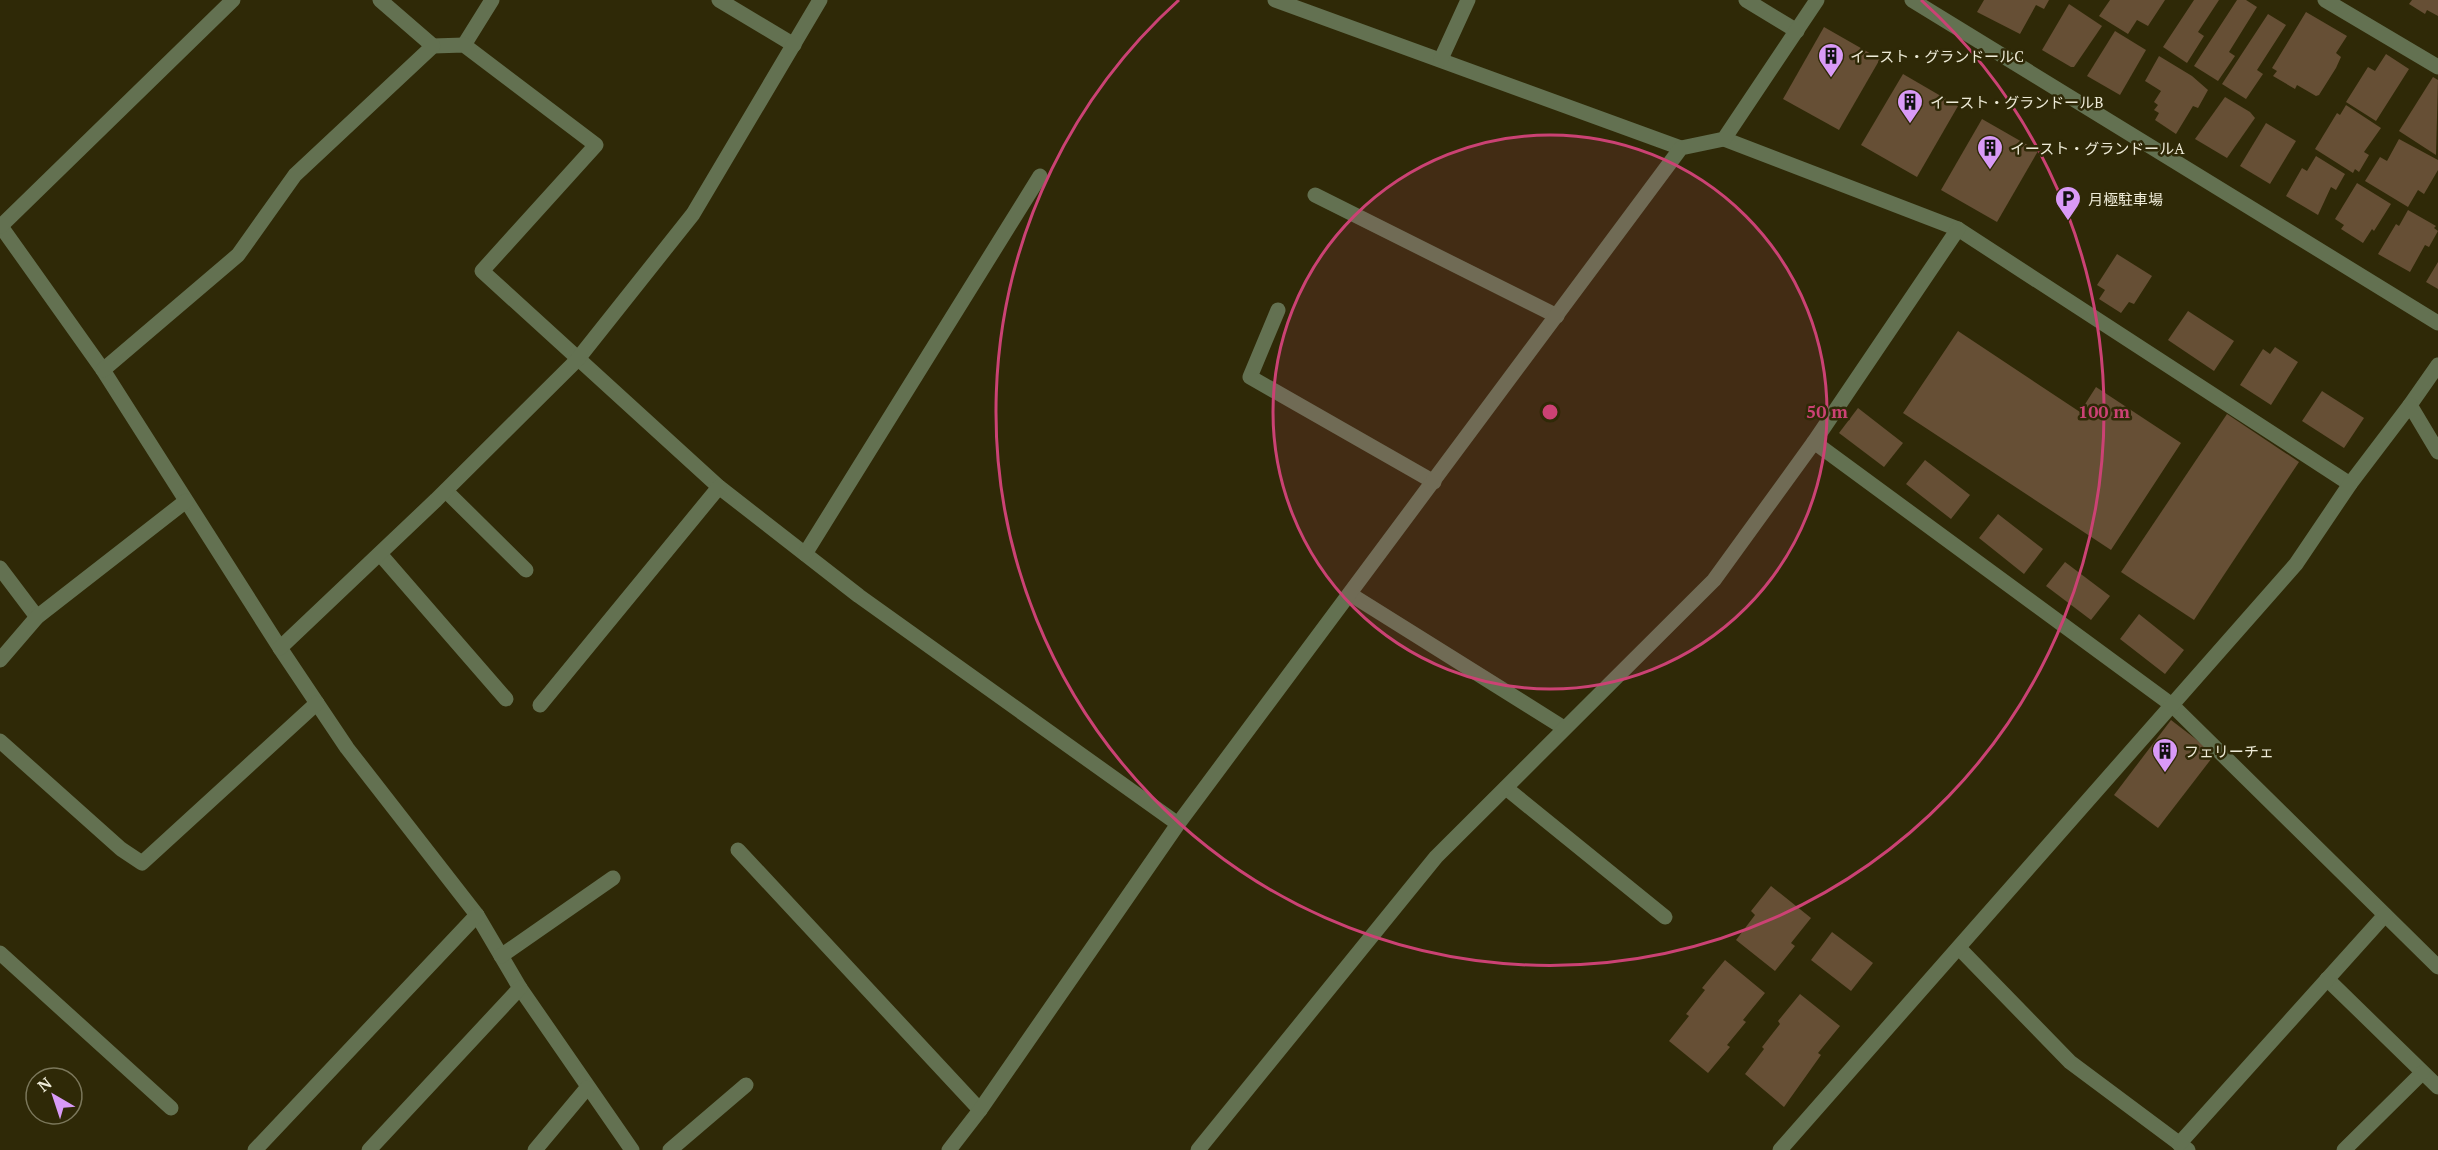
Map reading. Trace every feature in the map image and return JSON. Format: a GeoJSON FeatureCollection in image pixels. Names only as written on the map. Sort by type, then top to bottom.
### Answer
{"type":"FeatureCollection","features":[{"type":"Feature","properties":{"kind":"street"},"geometry":{"type":"LineString","coordinates":[[233,0],[0,225],[103,370],[280,648],[347,748],[477,915],[520,988],[586,1088],[632,1150]]}},
{"type":"Feature","properties":{"kind":"street"},"geometry":{"type":"LineString","coordinates":[[380,0],[433,46]]}},
{"type":"Feature","properties":{"kind":"street"},"geometry":{"type":"LineString","coordinates":[[464,45],[492,0]]}},
{"type":"Feature","properties":{"kind":"street"},"geometry":{"type":"LineString","coordinates":[[719,0],[794,45]]}},
{"type":"Feature","properties":{"kind":"street"},"geometry":{"type":"LineString","coordinates":[[280,648],[446,490],[577,360],[693,214],[820,0]]}},
{"type":"Feature","properties":{"kind":"street"},"geometry":{"type":"LineString","coordinates":[[1275,0],[1681,148],[1724,139],[1958,229],[2350,484]]}},
{"type":"Feature","properties":{"kind":"street"},"geometry":{"type":"LineString","coordinates":[[1441,59],[1468,0]]}},
{"type":"Feature","properties":{"kind":"street"},"geometry":{"type":"LineString","coordinates":[[1746,0],[1797,31]]}},
{"type":"Feature","properties":{"kind":"street"},"geometry":{"type":"LineString","coordinates":[[1724,139],[1817,0]]}},
{"type":"Feature","properties":{"kind":"street"},"geometry":{"type":"LineString","coordinates":[[1912,0],[2438,323]]}},
{"type":"Feature","properties":{"kind":"street"},"geometry":{"type":"LineString","coordinates":[[2325,0],[2438,67]]}},
{"type":"Feature","properties":{"kind":"street"},"geometry":{"type":"LineString","coordinates":[[103,370],[238,255],[295,175],[433,46],[464,45],[596,145],[482,271],[719,487],[859,596],[1178,824]]}},
{"type":"Feature","properties":{"kind":"street"},"geometry":{"type":"LineString","coordinates":[[949,1150],[980,1110],[1178,824],[1681,148]]}},
{"type":"Feature","properties":{"kind":"street"},"geometry":{"type":"LineString","coordinates":[[805,554],[1040,176]]}},
{"type":"Feature","properties":{"kind":"street"},"geometry":{"type":"LineString","coordinates":[[1315,195],[1557,316]]}},
{"type":"Feature","properties":{"kind":"street"},"geometry":{"type":"LineString","coordinates":[[1198,1150],[1436,857],[1714,580],[1814,442],[1958,229]]}},
{"type":"Feature","properties":{"kind":"street"},"geometry":{"type":"LineString","coordinates":[[1278,310],[1251,377],[1434,482]]}},
{"type":"Feature","properties":{"kind":"street"},"geometry":{"type":"LineString","coordinates":[[1780,1150],[2296,564],[2350,484],[2438,365]]}},
{"type":"Feature","properties":{"kind":"street"},"geometry":{"type":"LineString","coordinates":[[2410,405],[2438,452]]}},
{"type":"Feature","properties":{"kind":"street"},"geometry":{"type":"LineString","coordinates":[[1814,442],[2172,705],[2438,967]]}},
{"type":"Feature","properties":{"kind":"street"},"geometry":{"type":"LineString","coordinates":[[540,705],[719,487]]}},
{"type":"Feature","properties":{"kind":"street"},"geometry":{"type":"LineString","coordinates":[[446,490],[526,570]]}},
{"type":"Feature","properties":{"kind":"street"},"geometry":{"type":"LineString","coordinates":[[0,660],[37,617],[186,501]]}},
{"type":"Feature","properties":{"kind":"street"},"geometry":{"type":"LineString","coordinates":[[380,554],[506,699]]}},
{"type":"Feature","properties":{"kind":"street"},"geometry":{"type":"LineString","coordinates":[[0,568],[37,617]]}},
{"type":"Feature","properties":{"kind":"street"},"geometry":{"type":"LineString","coordinates":[[1350,594],[1564,728]]}},
{"type":"Feature","properties":{"kind":"street"},"geometry":{"type":"LineString","coordinates":[[0,741],[121,849],[142,864],[317,703]]}},
{"type":"Feature","properties":{"kind":"street"},"geometry":{"type":"LineString","coordinates":[[1506,788],[1665,917]]}},
{"type":"Feature","properties":{"kind":"street"},"geometry":{"type":"LineString","coordinates":[[738,850],[980,1110]]}},
{"type":"Feature","properties":{"kind":"street"},"geometry":{"type":"LineString","coordinates":[[501,956],[613,878]]}},
{"type":"Feature","properties":{"kind":"street"},"geometry":{"type":"LineString","coordinates":[[255,1150],[477,915]]}},
{"type":"Feature","properties":{"kind":"street"},"geometry":{"type":"LineString","coordinates":[[1959,948],[2070,1062],[2184,1147],[2327,979],[2385,915]]}},
{"type":"Feature","properties":{"kind":"street"},"geometry":{"type":"LineString","coordinates":[[0,952],[171,1108]]}},
{"type":"Feature","properties":{"kind":"street"},"geometry":{"type":"LineString","coordinates":[[2327,979],[2438,1087]]}},
{"type":"Feature","properties":{"kind":"street"},"geometry":{"type":"LineString","coordinates":[[369,1150],[520,988]]}},
{"type":"Feature","properties":{"kind":"street"},"geometry":{"type":"LineString","coordinates":[[2344,1150],[2422,1073]]}},
{"type":"Feature","properties":{"kind":"street"},"geometry":{"type":"LineString","coordinates":[[670,1150],[746,1085]]}},
{"type":"Feature","properties":{"kind":"street"},"geometry":{"type":"LineString","coordinates":[[535,1150],[586,1088]]}},
{"type":"Feature","properties":{"kind":"building"},"geometry":{"type":"Polygon","coordinates":[[[1984,0],[2049,0],[2044,9],[2036,5],[2020,34],[1977,12],[1984,0]]]}},
{"type":"Feature","properties":{"kind":"building"},"geometry":{"type":"Polygon","coordinates":[[[2110,0],[2165,0],[2148,26],[2137,20],[2128,34],[2099,16],[2110,0]]]}},
{"type":"Feature","properties":{"kind":"building"},"geometry":{"type":"Polygon","coordinates":[[[2194,0],[2219,0],[2198,32],[2204,36],[2187,63],[2163,47],[2194,0]]]}},
{"type":"Feature","properties":{"kind":"building"},"geometry":{"type":"Polygon","coordinates":[[[2237,0],[2246,0],[2257,7],[2229,52],[2235,56],[2218,81],[2194,66],[2237,0]]]}},
{"type":"Feature","properties":{"kind":"building"},"geometry":{"type":"Polygon","coordinates":[[[2412,0],[2438,0],[2438,16],[2427,10],[2425,14],[2409,4],[2412,0]]]}},
{"type":"Feature","properties":{"kind":"building"},"geometry":{"type":"Polygon","coordinates":[[[2069,4],[2102,26],[2074,67],[2042,50],[2069,4]]]}},
{"type":"Feature","properties":{"kind":"building"},"geometry":{"type":"Polygon","coordinates":[[[2306,12],[2347,36],[2336,53],[2341,57],[2336,68],[2319,95],[2316,96],[2297,85],[2295,89],[2273,76],[2277,71],[2272,68],[2306,12]]]}},
{"type":"Feature","properties":{"kind":"building"},"geometry":{"type":"Polygon","coordinates":[[[2268,14],[2286,25],[2257,70],[2263,74],[2246,99],[2222,84],[2268,14]]]}},
{"type":"Feature","properties":{"kind":"building","name":"イースト・グランドールC"},"geometry":{"type":"Polygon","coordinates":[[[1824,27],[1880,59],[1839,130],[1783,99],[1824,27]]]}},
{"type":"Feature","properties":{"kind":"building"},"geometry":{"type":"Polygon","coordinates":[[[2115,31],[2146,50],[2120,95],[2087,76],[2115,31]]]}},
{"type":"Feature","properties":{"kind":"building"},"geometry":{"type":"Polygon","coordinates":[[[2386,54],[2409,69],[2376,121],[2346,102],[2368,67],[2375,71],[2386,54]]]}},
{"type":"Feature","properties":{"kind":"building"},"geometry":{"type":"Polygon","coordinates":[[[2159,56],[2192,76],[2208,90],[2198,108],[2193,106],[2176,134],[2155,120],[2159,113],[2154,110],[2158,105],[2154,102],[2161,91],[2145,81],[2159,56]]]}},
{"type":"Feature","properties":{"kind":"building","name":"イースト・グランドールB"},"geometry":{"type":"Polygon","coordinates":[[[1903,74],[1958,106],[1917,177],[1861,145],[1903,74]]]}},
{"type":"Feature","properties":{"kind":"building"},"geometry":{"type":"Polygon","coordinates":[[[2433,77],[2438,80],[2436,155],[2399,131],[2433,77]]]}},
{"type":"Feature","properties":{"kind":"building"},"geometry":{"type":"Polygon","coordinates":[[[2225,97],[2250,112],[2255,118],[2227,158],[2195,139],[2225,97]]]}},
{"type":"Feature","properties":{"kind":"building"},"geometry":{"type":"Polygon","coordinates":[[[2346,105],[2381,128],[2364,152],[2369,155],[2359,172],[2355,169],[2353,173],[2315,149],[2337,113],[2340,115],[2346,105]]]}},
{"type":"Feature","properties":{"kind":"building","name":"イースト・グランドールA"},"geometry":{"type":"Polygon","coordinates":[[[1982,119],[2038,151],[1997,222],[1941,190],[1982,119]]]}},
{"type":"Feature","properties":{"kind":"building"},"geometry":{"type":"Polygon","coordinates":[[[2266,123],[2296,141],[2270,184],[2240,166],[2266,123]]]}},
{"type":"Feature","properties":{"kind":"building"},"geometry":{"type":"Polygon","coordinates":[[[2399,139],[2438,160],[2438,170],[2424,194],[2418,190],[2408,207],[2365,181],[2380,157],[2387,161],[2399,139]]]}},
{"type":"Feature","properties":{"kind":"building"},"geometry":{"type":"Polygon","coordinates":[[[2316,156],[2345,174],[2336,190],[2331,187],[2318,215],[2286,196],[2302,168],[2307,171],[2316,156]]]}},
{"type":"Feature","properties":{"kind":"building"},"geometry":{"type":"Polygon","coordinates":[[[2357,183],[2391,204],[2374,231],[2372,229],[2363,243],[2341,229],[2344,225],[2335,219],[2357,183]]]}},
{"type":"Feature","properties":{"kind":"building"},"geometry":{"type":"Polygon","coordinates":[[[2408,210],[2436,226],[2434,228],[2438,231],[2429,247],[2425,245],[2410,272],[2378,254],[2396,224],[2399,226],[2408,210]]]}},
{"type":"Feature","properties":{"kind":"building"},"geometry":{"type":"Polygon","coordinates":[[[2117,254],[2152,276],[2134,304],[2129,302],[2121,313],[2099,299],[2105,290],[2097,285],[2117,254]]]}},
{"type":"Feature","properties":{"kind":"building"},"geometry":{"type":"Polygon","coordinates":[[[2438,262],[2438,289],[2426,282],[2438,262]]]}},
{"type":"Feature","properties":{"kind":"building"},"geometry":{"type":"Polygon","coordinates":[[[2188,311],[2234,341],[2214,371],[2168,340],[2188,311]]]}},
{"type":"Feature","properties":{"kind":"building"},"geometry":{"type":"Polygon","coordinates":[[[1958,331],[2080,412],[2096,387],[2181,443],[2111,550],[1903,413],[1958,331]]]}},
{"type":"Feature","properties":{"kind":"building"},"geometry":{"type":"Polygon","coordinates":[[[2275,347],[2298,362],[2271,405],[2240,385],[2263,349],[2270,354],[2275,347]]]}},
{"type":"Feature","properties":{"kind":"building"},"geometry":{"type":"Polygon","coordinates":[[[2322,391],[2364,418],[2344,448],[2302,421],[2322,391]]]}},
{"type":"Feature","properties":{"kind":"building"},"geometry":{"type":"Polygon","coordinates":[[[1858,408],[1903,443],[1884,467],[1839,433],[1858,408]]]}},
{"type":"Feature","properties":{"kind":"building"},"geometry":{"type":"Polygon","coordinates":[[[2227,414],[2299,462],[2194,620],[2121,572],[2227,414]]]}},
{"type":"Feature","properties":{"kind":"building"},"geometry":{"type":"Polygon","coordinates":[[[1925,460],[1970,495],[1951,519],[1906,484],[1925,460]]]}},
{"type":"Feature","properties":{"kind":"building"},"geometry":{"type":"Polygon","coordinates":[[[1998,514],[2043,549],[2024,574],[1979,538],[1998,514]]]}},
{"type":"Feature","properties":{"kind":"building"},"geometry":{"type":"Polygon","coordinates":[[[2065,562],[2110,596],[2091,620],[2046,586],[2065,562]]]}},
{"type":"Feature","properties":{"kind":"building"},"geometry":{"type":"Polygon","coordinates":[[[2139,614],[2184,650],[2165,674],[2120,639],[2139,614]]]}},
{"type":"Feature","properties":{"kind":"building","name":"フェリーチェ"},"geometry":{"type":"Polygon","coordinates":[[[2171,720],[2215,754],[2158,828],[2114,795],[2171,720]]]}},
{"type":"Feature","properties":{"kind":"building"},"geometry":{"type":"Polygon","coordinates":[[[1771,886],[1811,918],[1791,943],[1795,946],[1775,971],[1736,940],[1755,915],[1751,911],[1771,886]]]}},
{"type":"Feature","properties":{"kind":"building"},"geometry":{"type":"Polygon","coordinates":[[[1832,932],[1873,963],[1851,991],[1811,960],[1832,932]]]}},
{"type":"Feature","properties":{"kind":"building"},"geometry":{"type":"Polygon","coordinates":[[[1725,960],[1765,993],[1743,1020],[1746,1022],[1727,1045],[1730,1047],[1708,1073],[1669,1041],[1689,1016],[1686,1014],[1705,990],[1702,988],[1725,960]]]}},
{"type":"Feature","properties":{"kind":"building"},"geometry":{"type":"Polygon","coordinates":[[[1800,994],[1840,1026],[1818,1053],[1821,1055],[1784,1107],[1745,1074],[1780,1024],[1778,1021],[1800,994]]]}},
{"type":"Feature","properties":{"kind":"place","name":"イースト・グランドールC"},"geometry":{"type":"Point","coordinates":[1831,79]}},
{"type":"Feature","properties":{"kind":"place","name":"イースト・グランドールB"},"geometry":{"type":"Point","coordinates":[1910,125]}},
{"type":"Feature","properties":{"kind":"place","name":"イースト・グランドールA"},"geometry":{"type":"Point","coordinates":[1990,171]}},
{"type":"Feature","properties":{"kind":"place","name":"月極駐車場"},"geometry":{"type":"Point","coordinates":[2068,222]}},
{"type":"Feature","properties":{"kind":"place","name":"フェリーチェ"},"geometry":{"type":"Point","coordinates":[2165,774]}}]}
